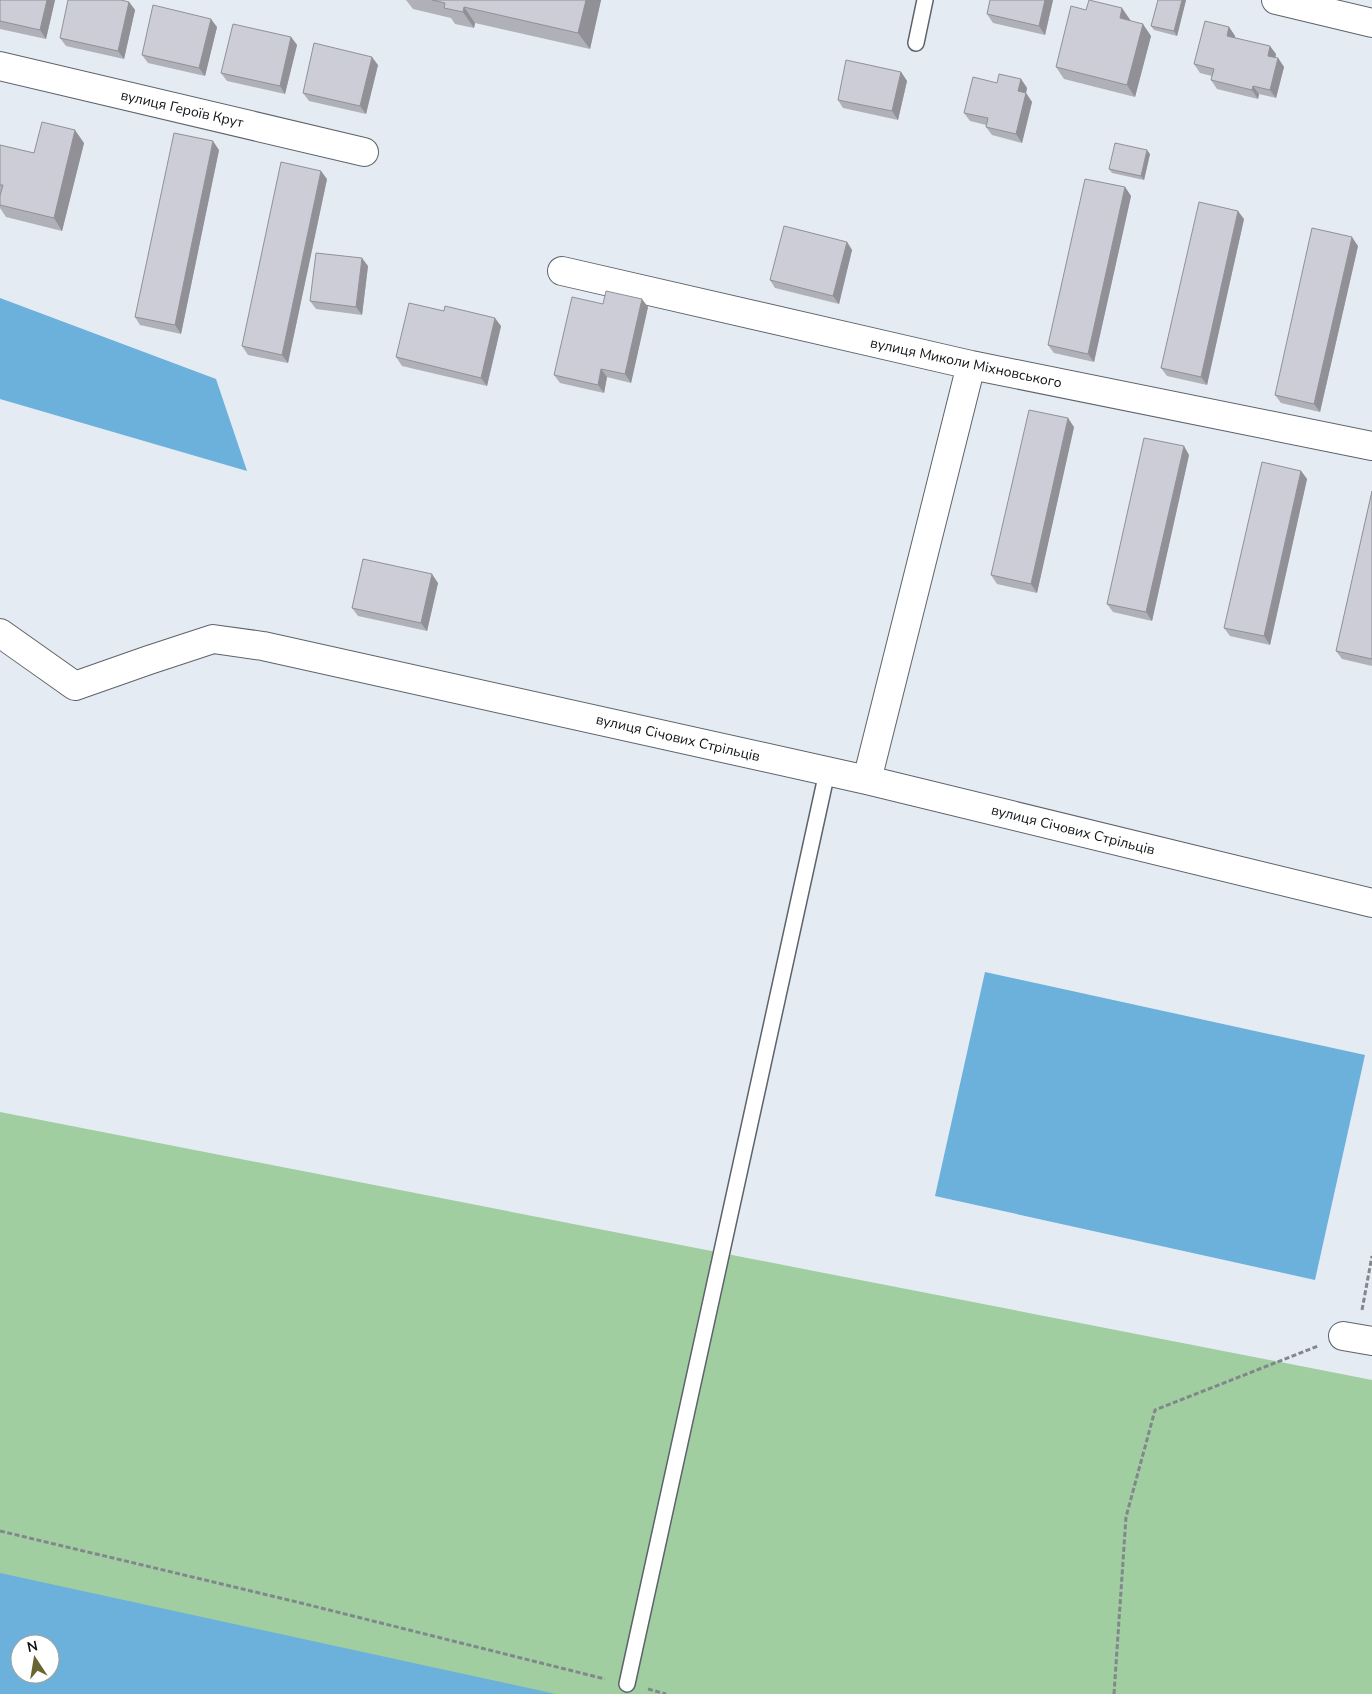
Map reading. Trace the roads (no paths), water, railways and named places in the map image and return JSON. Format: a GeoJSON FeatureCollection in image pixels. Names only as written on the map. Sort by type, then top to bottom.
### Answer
{"type":"FeatureCollection","features":[{"type":"Feature","properties":{"kind":"street"},"geometry":{"type":"LineString","coordinates":[[1276,0],[1372,23]]}},
{"type":"Feature","properties":{"kind":"street","name":"вулиця Героїв Крут"},"geometry":{"type":"LineString","coordinates":[[0,66],[364,152]]}},
{"type":"Feature","properties":{"kind":"street","name":"вулиця Миколи Міхновського"},"geometry":{"type":"LineString","coordinates":[[562,271],[970,365],[1372,446]]}},
{"type":"Feature","properties":{"kind":"street"},"geometry":{"type":"LineString","coordinates":[[867,780],[970,365]]}},
{"type":"Feature","properties":{"kind":"street","name":"вулиця Січових Стрільців"},"geometry":{"type":"LineString","coordinates":[[0,633],[75,686],[213,639],[263,646],[867,780],[1372,903]]}},
{"type":"Feature","properties":{"kind":"street"},"geometry":{"type":"LineString","coordinates":[[1343,1336],[1372,1341]]}},
{"type":"Feature","properties":{"kind":"lane"},"geometry":{"type":"LineString","coordinates":[[916,43],[925,0]]}},
{"type":"Feature","properties":{"kind":"lane"},"geometry":{"type":"LineString","coordinates":[[627,1684],[827,772]]}},
{"type":"Feature","properties":{"kind":"water"},"geometry":{"type":"Polygon","coordinates":[[[0,298],[216,379],[247,471],[0,399],[0,298]]]}},
{"type":"Feature","properties":{"kind":"water"},"geometry":{"type":"Polygon","coordinates":[[[985,972],[1365,1055],[1315,1280],[935,1196],[985,972]]]}},
{"type":"Feature","properties":{"kind":"water"},"geometry":{"type":"Polygon","coordinates":[[[0,1573],[556,1694],[0,1694],[0,1573]]]}}]}
